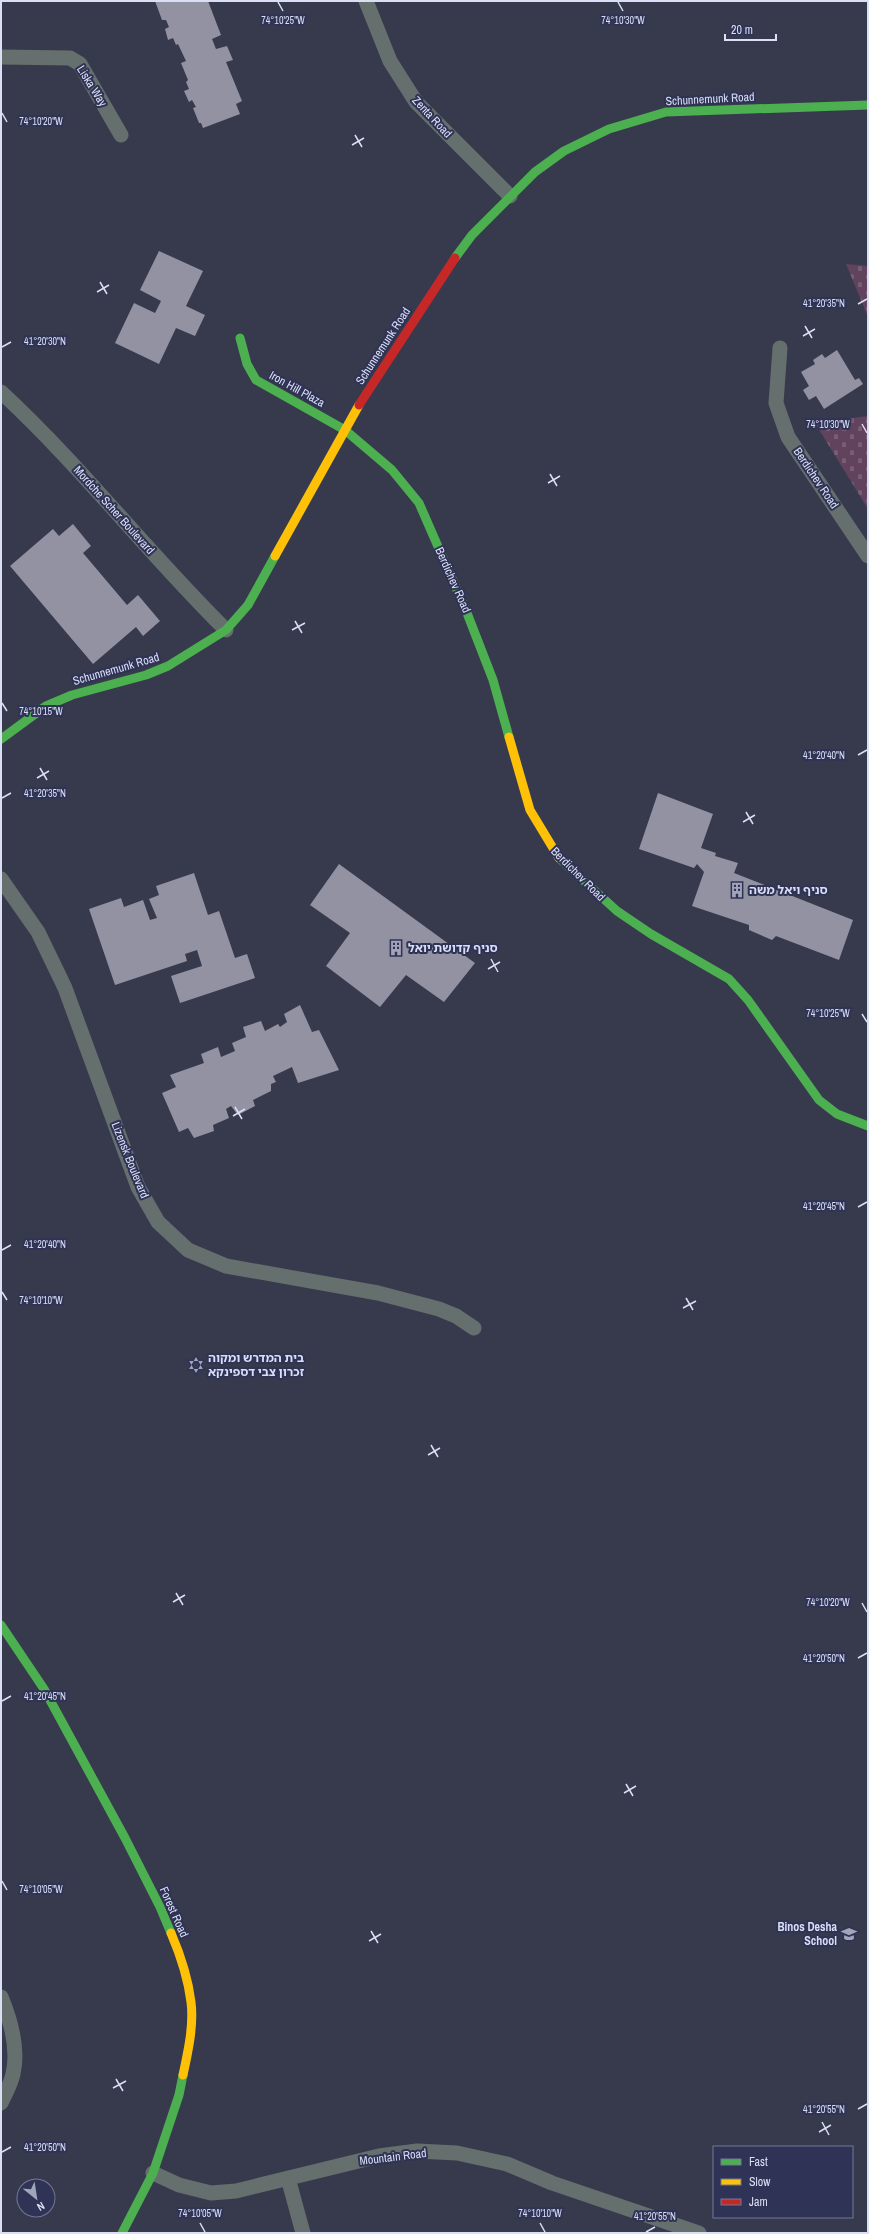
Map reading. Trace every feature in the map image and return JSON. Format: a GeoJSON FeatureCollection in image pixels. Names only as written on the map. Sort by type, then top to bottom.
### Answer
{"type":"FeatureCollection","features":[{"type":"Feature","properties":{"kind":"street","name":"Zenta Road"},"geometry":{"type":"LineString","coordinates":[[366,1],[390,61],[416,102],[510,196]]}},
{"type":"Feature","properties":{"kind":"street","name":"Liska Way"},"geometry":{"type":"LineString","coordinates":[[1,57],[70,58],[80,64],[121,135]]}},
{"type":"Feature","properties":{"kind":"street","name":"Schunnemunk Road"},"geometry":{"type":"LineString","coordinates":[[1,739],[46,706],[72,694],[146,675],[168,666],[226,630],[248,605],[361,401],[445,272],[472,235],[510,196],[536,172],[564,151],[609,129],[651,115],[666,112],[868,105]]}},
{"type":"Feature","properties":{"kind":"street","name":"Iron Hill Plaza"},"geometry":{"type":"LineString","coordinates":[[240,338],[247,364],[256,380],[345,430]]}},
{"type":"Feature","properties":{"kind":"street","name":"Berdichev Road"},"geometry":{"type":"LineString","coordinates":[[780,348],[776,403],[788,437],[868,556]]}},
{"type":"Feature","properties":{"kind":"street","name":"Mordche Scher Boulevard"},"geometry":{"type":"LineString","coordinates":[[1,392],[37,426],[194,599],[226,630]]}},
{"type":"Feature","properties":{"kind":"street","name":"Berdichev Road"},"geometry":{"type":"LineString","coordinates":[[345,430],[392,470],[419,503],[467,613],[493,680],[530,810],[551,847],[562,861],[616,911],[651,934],[729,979],[748,1000],[819,1100],[837,1114],[868,1126]]}},
{"type":"Feature","properties":{"kind":"street","name":"Lizensk Boulevard"},"geometry":{"type":"LineString","coordinates":[[1,879],[38,932],[65,988],[138,1187],[158,1222],[188,1250],[226,1266],[378,1293],[439,1309],[456,1316],[474,1328]]}},
{"type":"Feature","properties":{"kind":"street","name":"Forest Road"},"geometry":{"type":"LineString","coordinates":[[1,1625],[44,1689],[83,1759],[160,1907],[179,1953],[191,2002],[189,2050],[179,2096],[153,2173],[122,2233]]}},
{"type":"Feature","properties":{"kind":"street"},"geometry":{"type":"LineString","coordinates":[[1,1997],[10,2019],[14,2056],[13,2074],[1,2103]]}},
{"type":"Feature","properties":{"kind":"street","name":"Mountain Road"},"geometry":{"type":"LineString","coordinates":[[153,2173],[179,2185],[211,2193],[236,2191],[379,2156],[417,2151],[457,2152],[507,2164],[660,2227],[699,2233]]}},
{"type":"Feature","properties":{"kind":"street"},"geometry":{"type":"LineString","coordinates":[[288,2178],[303,2233]]}},
{"type":"Feature","properties":{"kind":"green space"},"geometry":{"type":"Polygon","coordinates":[[[846,264],[868,266],[868,317],[846,264]]]}},
{"type":"Feature","properties":{"kind":"green space"},"geometry":{"type":"Polygon","coordinates":[[[868,416],[868,509],[815,423],[868,416]]]}},
{"type":"Feature","properties":{"kind":"building"},"geometry":{"type":"Polygon","coordinates":[[[155,1],[208,1],[221,35],[212,39],[216,49],[227,46],[233,60],[226,62],[242,101],[236,104],[240,114],[203,128],[201,123],[199,123],[193,108],[196,107],[192,100],[189,102],[184,91],[189,89],[186,82],[188,80],[181,63],[186,61],[178,44],[176,45],[173,38],[168,40],[165,29],[169,27],[166,20],[162,20],[155,1]]]}},
{"type":"Feature","properties":{"kind":"building"},"geometry":{"type":"Polygon","coordinates":[[[159,251],[203,271],[186,306],[205,315],[195,336],[176,328],[159,364],[115,343],[134,303],[155,313],[161,301],[140,290],[159,251]]]}},
{"type":"Feature","properties":{"kind":"building"},"geometry":{"type":"Polygon","coordinates":[[[837,350],[855,380],[859,378],[863,384],[824,409],[816,396],[809,400],[803,390],[809,386],[801,372],[815,364],[813,360],[822,354],[825,358],[837,350]]]}},
{"type":"Feature","properties":{"kind":"building"},"geometry":{"type":"Polygon","coordinates":[[[73,524],[91,546],[83,553],[127,605],[138,595],[160,621],[143,636],[136,627],[93,664],[10,566],[53,529],[59,536],[73,524]]]}},
{"type":"Feature","properties":{"kind":"building","name":"סניף ויאל משה"},"geometry":{"type":"Polygon","coordinates":[[[658,793],[713,814],[701,848],[716,853],[715,856],[738,863],[734,873],[853,920],[839,960],[776,936],[772,940],[749,930],[749,925],[692,906],[704,872],[697,864],[694,868],[639,849],[658,793]]]}},
{"type":"Feature","properties":{"kind":"building","name":"סניף קדושת יואל"},"geometry":{"type":"Polygon","coordinates":[[[339,864],[475,963],[444,1002],[406,975],[380,1007],[326,966],[350,933],[310,905],[339,864]]]}},
{"type":"Feature","properties":{"kind":"building"},"geometry":{"type":"Polygon","coordinates":[[[194,873],[208,915],[219,911],[235,958],[247,954],[255,978],[180,1003],[171,976],[202,966],[197,950],[185,954],[187,961],[115,985],[89,909],[121,898],[124,907],[143,900],[150,920],[157,918],[149,899],[159,895],[156,886],[194,873]]]}},
{"type":"Feature","properties":{"kind":"building"},"geometry":{"type":"Polygon","coordinates":[[[300,1005],[312,1032],[319,1030],[339,1070],[298,1083],[292,1067],[273,1076],[276,1082],[271,1084],[271,1091],[253,1100],[255,1106],[238,1115],[231,1106],[226,1109],[229,1118],[213,1125],[214,1131],[194,1138],[188,1128],[179,1132],[162,1093],[176,1087],[170,1075],[204,1063],[201,1054],[218,1047],[221,1057],[235,1051],[232,1043],[246,1037],[243,1027],[261,1021],[265,1031],[278,1024],[280,1027],[287,1022],[284,1014],[300,1005]]]}},
{"type":"Feature","properties":{"kind":"traffic: fast"},"geometry":{"type":"LineString","coordinates":[[455,258],[472,235],[535,172],[564,151],[609,129],[666,112],[868,105]]}},
{"type":"Feature","properties":{"kind":"traffic: fast"},"geometry":{"type":"LineString","coordinates":[[240,338],[247,364],[256,380],[345,430],[392,470],[419,503],[467,613],[493,680],[509,737]]}},
{"type":"Feature","properties":{"kind":"traffic: fast"},"geometry":{"type":"LineString","coordinates":[[1,739],[46,706],[72,695],[146,675],[168,666],[226,630],[248,605],[275,556]]}},
{"type":"Feature","properties":{"kind":"traffic: fast"},"geometry":{"type":"LineString","coordinates":[[559,858],[617,911],[651,934],[729,979],[748,1000],[819,1100],[837,1114],[868,1126]]}},
{"type":"Feature","properties":{"kind":"traffic: fast"},"geometry":{"type":"LineString","coordinates":[[1,1625],[44,1689],[125,1838],[160,1907],[171,1933]]}},
{"type":"Feature","properties":{"kind":"traffic: fast"},"geometry":{"type":"LineString","coordinates":[[122,2233],[153,2173],[179,2095],[183,2075]]}},
{"type":"Feature","properties":{"kind":"traffic: slow"},"geometry":{"type":"LineString","coordinates":[[275,556],[359,405]]}},
{"type":"Feature","properties":{"kind":"traffic: slow"},"geometry":{"type":"LineString","coordinates":[[509,737],[530,810],[559,858]]}},
{"type":"Feature","properties":{"kind":"traffic: slow"},"geometry":{"type":"LineString","coordinates":[[171,1933],[178,1949],[188,1984],[192,2011],[189,2048],[183,2075]]}},
{"type":"Feature","properties":{"kind":"traffic: jam"},"geometry":{"type":"LineString","coordinates":[[359,405],[455,258]]}},
{"type":"Feature","properties":{"kind":"place","name":"סניף ויאל משה"},"geometry":{"type":"Point","coordinates":[737,890]}},
{"type":"Feature","properties":{"kind":"place","name":"סניף קדושת יואל"},"geometry":{"type":"Point","coordinates":[396,948]}},
{"type":"Feature","properties":{"kind":"place","name":"בית המדרש ומקוה זכרון צבי דספינקא"},"geometry":{"type":"Point","coordinates":[196,1365]}},
{"type":"Feature","properties":{"kind":"place","name":"Binos Desha School"},"geometry":{"type":"Point","coordinates":[849,1934]}}]}
